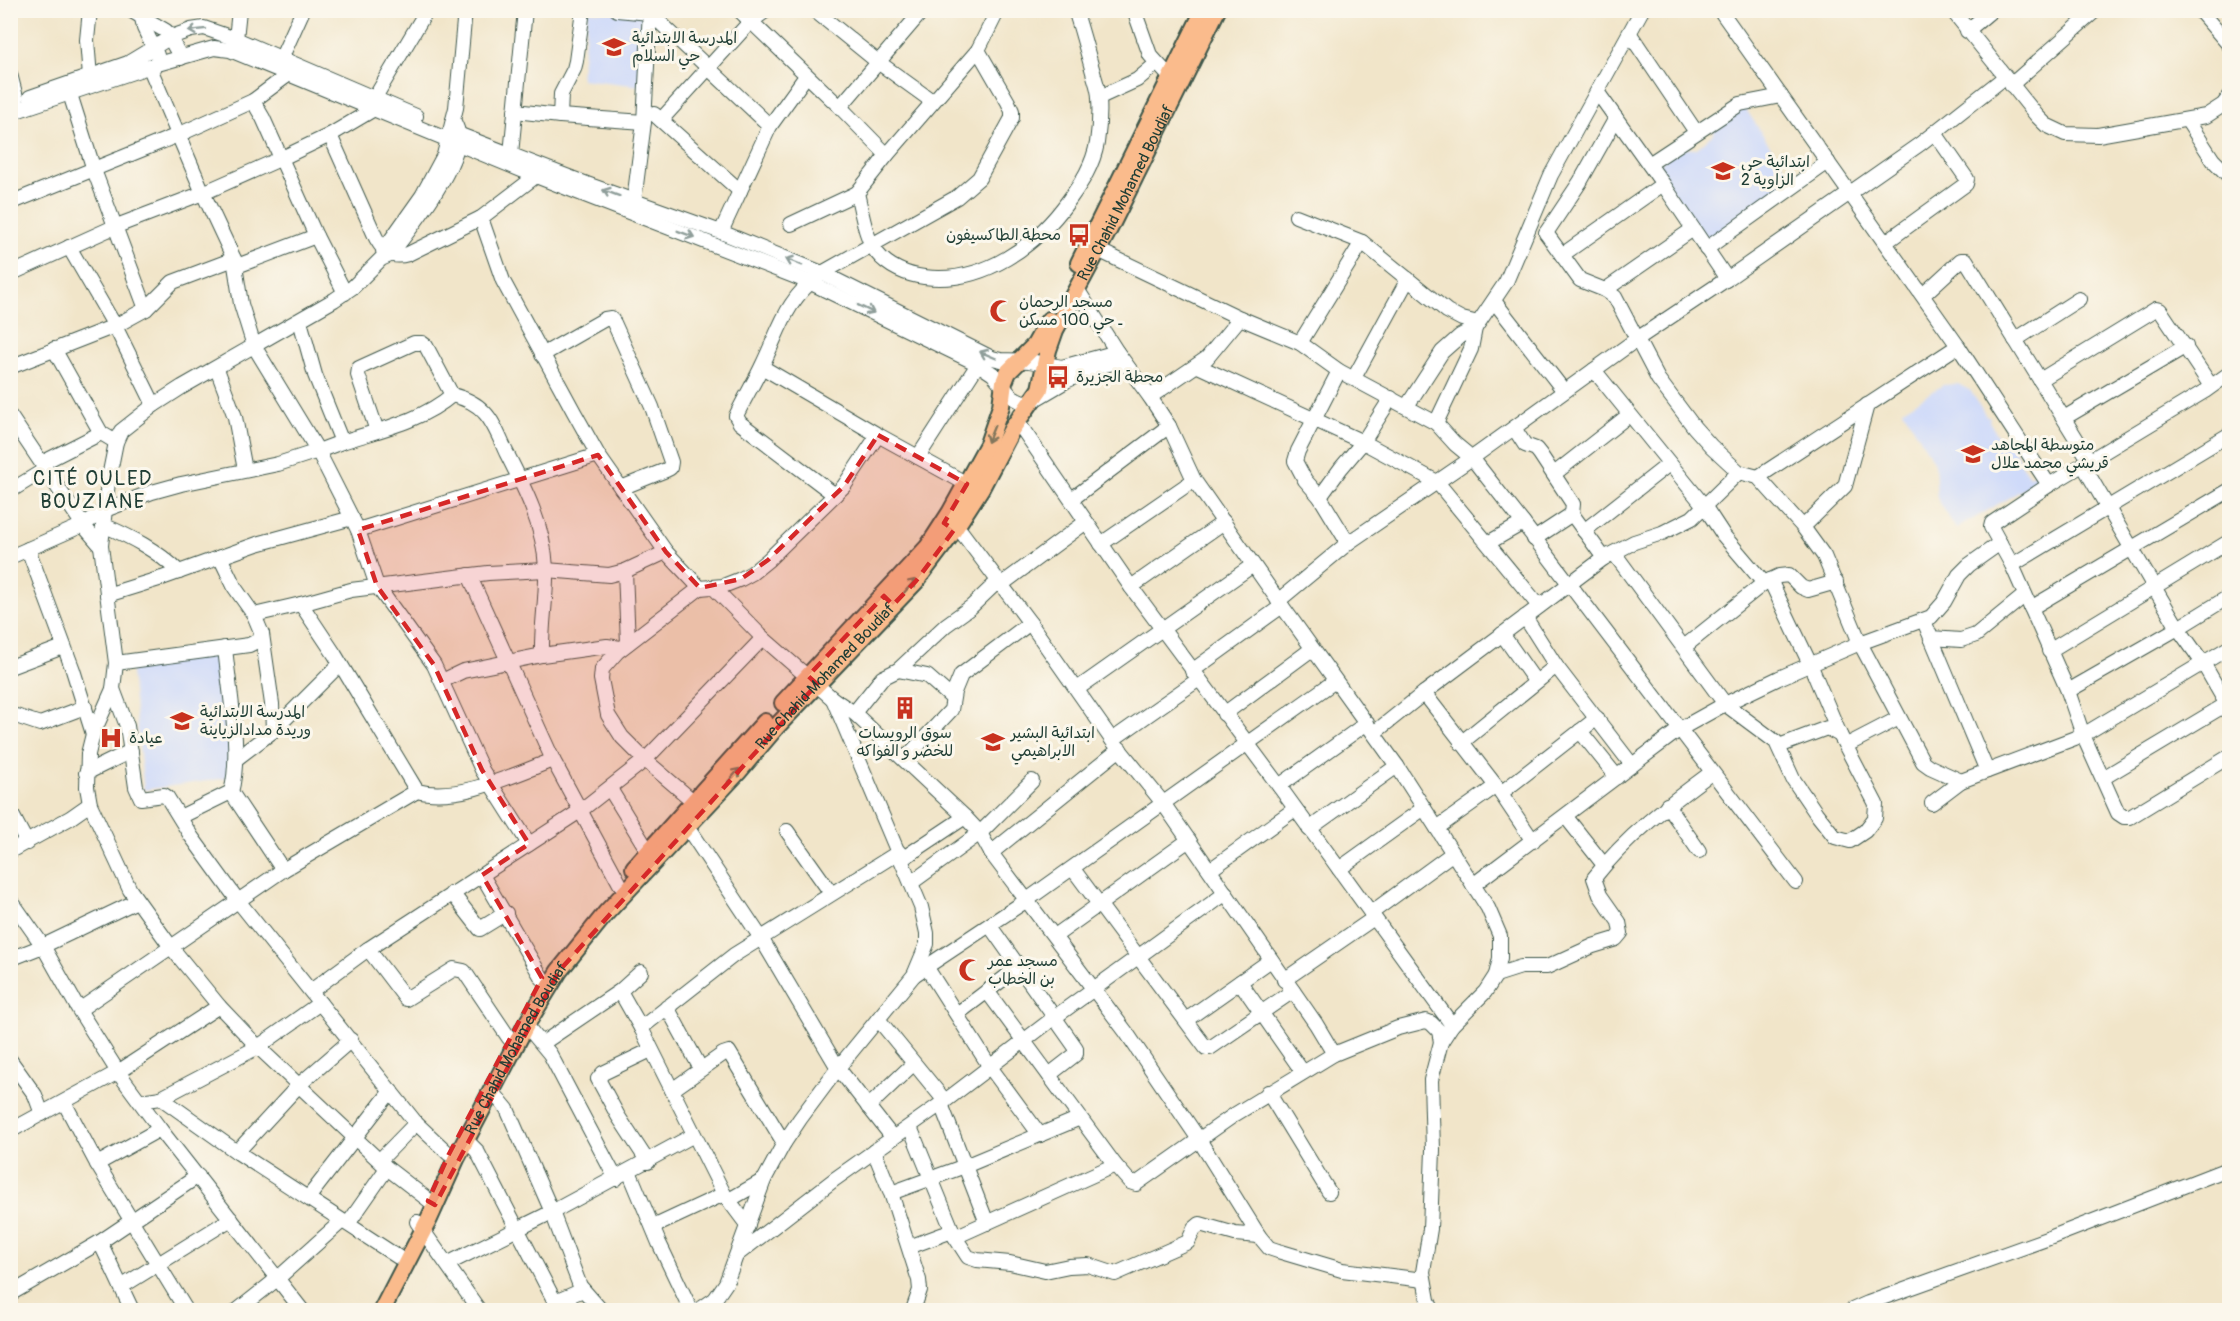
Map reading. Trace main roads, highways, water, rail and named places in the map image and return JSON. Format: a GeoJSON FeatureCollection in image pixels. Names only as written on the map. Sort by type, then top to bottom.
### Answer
{"type":"FeatureCollection","features":[{"type":"Feature","properties":{"kind":"main road","name":"Rue Chahid Mohamed Boudiaf"},"geometry":{"type":"LineString","coordinates":[[951,526],[967,484],[988,444],[1003,401],[1003,387],[1008,372],[1035,345],[1047,325],[1204,10]]}},
{"type":"Feature","properties":{"kind":"main road","name":"Rue Chahid Mohamed Boudiaf"},"geometry":{"type":"LineString","coordinates":[[432,1203],[449,1154],[542,978],[693,801],[888,601],[916,581],[951,526],[981,488],[1017,421],[1043,382],[1055,330],[1098,250],[1217,10]]}},
{"type":"Feature","properties":{"kind":"main road","name":"Rue Chahid Mohamed Boudiaf"},"geometry":{"type":"LineString","coordinates":[[382,1306],[420,1226],[551,982],[606,913],[738,772],[812,680]]}},
{"type":"Feature","properties":{"kind":"main road","name":"Rue Chahid Mohamed Boudiaf"},"geometry":{"type":"LineString","coordinates":[[382,1306],[398,1257],[420,1226]]}},
{"type":"Feature","properties":{"kind":"place","name":"المدرسة الابتدائية حي السلام"},"geometry":{"type":"Point","coordinates":[614,47]}},
{"type":"Feature","properties":{"kind":"place","name":"ابتدائية حي الزاوية 2"},"geometry":{"type":"Point","coordinates":[1723,171]}},
{"type":"Feature","properties":{"kind":"place","name":"محطة الطاكسيفون"},"geometry":{"type":"Point","coordinates":[1079,235]}},
{"type":"Feature","properties":{"kind":"place","name":"مسجد الرحمان ـ حي 100 مسكن"},"geometry":{"type":"Point","coordinates":[1001,311]}},
{"type":"Feature","properties":{"kind":"place","name":"محطة الجزيرة"},"geometry":{"type":"Point","coordinates":[1058,377]}},
{"type":"Feature","properties":{"kind":"place","name":"متوسطة المجاهد قريشي محمد علال"},"geometry":{"type":"Point","coordinates":[1973,454]}},
{"type":"Feature","properties":{"kind":"place","name":"سوق الرويسات للخضر و الفواكه"},"geometry":{"type":"Point","coordinates":[905,708]}},
{"type":"Feature","properties":{"kind":"place","name":"المدرسة الابتدائية وريدة مدادالزياينة"},"geometry":{"type":"Point","coordinates":[182,721]}},
{"type":"Feature","properties":{"kind":"place","name":"عيادة"},"geometry":{"type":"Point","coordinates":[111,738]}},
{"type":"Feature","properties":{"kind":"place","name":"ابتدائية البشير الابراهيمي"},"geometry":{"type":"Point","coordinates":[993,742]}},
{"type":"Feature","properties":{"kind":"place","name":"مسجد عمر بن الخطاب"},"geometry":{"type":"Point","coordinates":[970,970]}},
{"type":"Feature","properties":{"kind":"district","name":"CITÉ OULED BOUZIANE"},"geometry":{"type":"Point","coordinates":[93,490]}}]}
